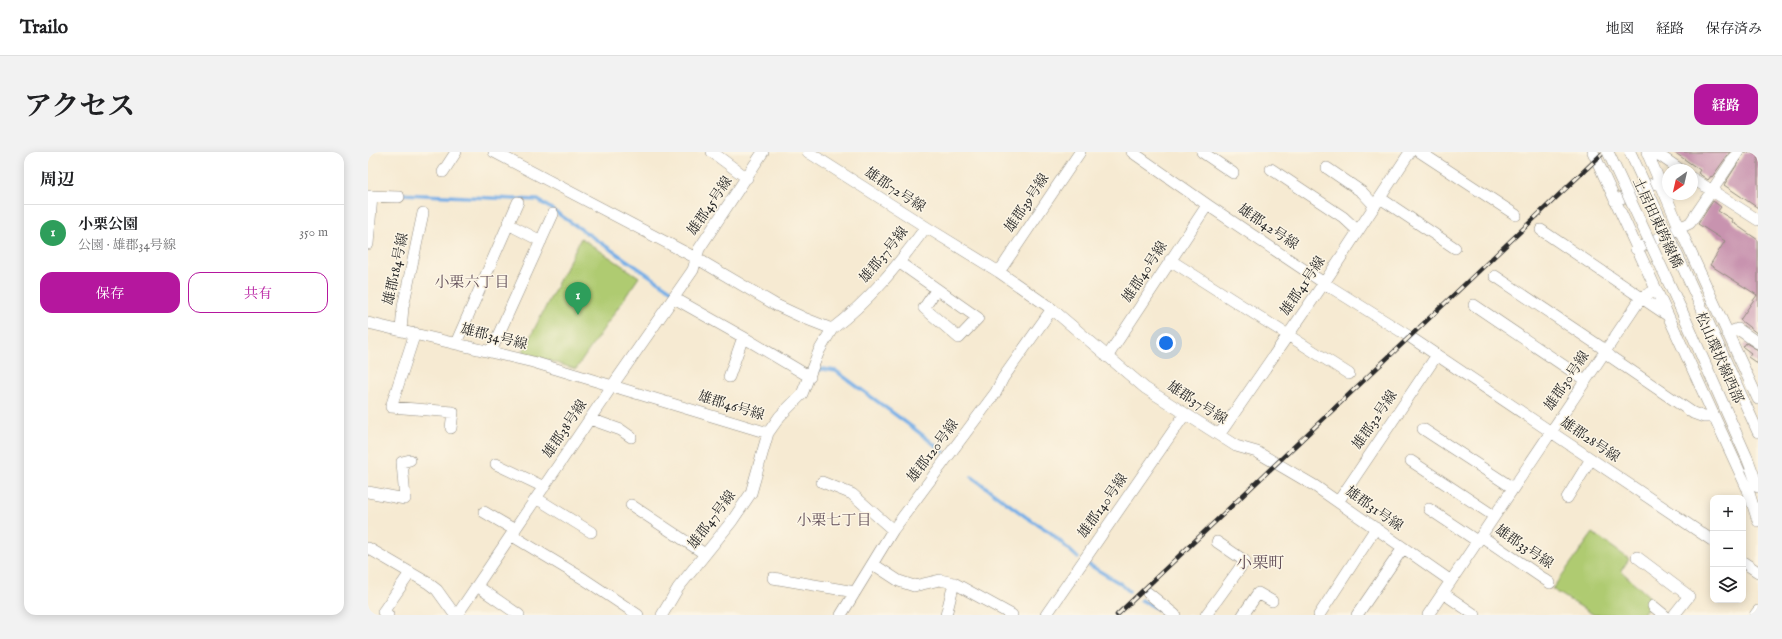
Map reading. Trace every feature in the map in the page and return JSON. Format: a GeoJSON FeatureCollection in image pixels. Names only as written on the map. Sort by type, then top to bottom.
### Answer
{"type":"FeatureCollection","features":[{"type":"Feature","properties":{"kind":"street"},"geometry":{"type":"LineString","coordinates":[[443,172],[456,152]]}},
{"type":"Feature","properties":{"kind":"street"},"geometry":{"type":"LineString","coordinates":[[494,152],[696,258],[776,305],[832,329]]}},
{"type":"Feature","properties":{"kind":"street"},"geometry":{"type":"LineString","coordinates":[[712,152],[747,178]]}},
{"type":"Feature","properties":{"kind":"street","name":"雄郡45号線"},"geometry":{"type":"LineString","coordinates":[[696,258],[699,249],[764,152]]}},
{"type":"Feature","properties":{"kind":"street","name":"雄郡72号線"},"geometry":{"type":"LineString","coordinates":[[808,152],[926,227]]}},
{"type":"Feature","properties":{"kind":"street","name":"雄郡39号線"},"geometry":{"type":"LineString","coordinates":[[999,272],[1080,152]]}},
{"type":"Feature","properties":{"kind":"street","name":"雄郡42号線"},"geometry":{"type":"LineString","coordinates":[[1132,152],[1209,206],[1264,241],[1324,283],[1410,337]]}},
{"type":"Feature","properties":{"kind":"street"},"geometry":{"type":"LineString","coordinates":[[1202,152],[1233,173]]}},
{"type":"Feature","properties":{"kind":"street","name":"雄郡41号線"},"geometry":{"type":"LineString","coordinates":[[1219,435],[1324,283],[1410,152]]}},
{"type":"Feature","properties":{"kind":"street"},"geometry":{"type":"LineString","coordinates":[[1420,152],[1516,215]]}},
{"type":"Feature","properties":{"kind":"street"},"geometry":{"type":"LineString","coordinates":[[1593,152],[1636,249],[1748,490],[1758,521]]}},
{"type":"Feature","properties":{"kind":"street","name":"土居田東跨線橋"},"geometry":{"type":"LineString","coordinates":[[1608,152],[1680,307]]}},
{"type":"Feature","properties":{"kind":"street","name":"土居田東跨線橋"},"geometry":{"type":"LineString","coordinates":[[1630,152],[1697,298]]}},
{"type":"Feature","properties":{"kind":"street"},"geometry":{"type":"LineString","coordinates":[[1636,249],[1690,223],[1738,152]]}},
{"type":"Feature","properties":{"kind":"street"},"geometry":{"type":"LineString","coordinates":[[1672,164],[1659,155],[1648,154],[1680,229],[1758,399]]}},
{"type":"Feature","properties":{"kind":"street"},"geometry":{"type":"LineString","coordinates":[[1327,168],[1377,202],[1455,248]]}},
{"type":"Feature","properties":{"kind":"street"},"geometry":{"type":"LineString","coordinates":[[1271,169],[1343,217],[1358,231]]}},
{"type":"Feature","properties":{"kind":"street"},"geometry":{"type":"LineString","coordinates":[[1615,201],[1659,181]]}},
{"type":"Feature","properties":{"kind":"street"},"geometry":{"type":"LineString","coordinates":[[1698,182],[1758,220]]}},
{"type":"Feature","properties":{"kind":"street"},"geometry":{"type":"LineString","coordinates":[[368,244],[370,196],[399,197]]}},
{"type":"Feature","properties":{"kind":"street"},"geometry":{"type":"LineString","coordinates":[[456,343],[518,202]]}},
{"type":"Feature","properties":{"kind":"street","name":"雄郡40号線"},"geometry":{"type":"LineString","coordinates":[[1108,357],[1170,260],[1204,210],[1209,206]]}},
{"type":"Feature","properties":{"kind":"street","name":"雄郡184号線"},"geometry":{"type":"LineString","coordinates":[[401,330],[403,307],[423,213]]}},
{"type":"Feature","properties":{"kind":"street"},"geometry":{"type":"LineString","coordinates":[[491,351],[553,214]]}},
{"type":"Feature","properties":{"kind":"street"},"geometry":{"type":"LineString","coordinates":[[508,224],[541,241]]}},
{"type":"Feature","properties":{"kind":"street","name":"雄郡37号線"},"geometry":{"type":"LineString","coordinates":[[832,329],[870,296],[900,263],[926,227],[999,272],[1052,308],[1145,388],[1236,446],[1257,452],[1277,464]]}},
{"type":"Feature","properties":{"kind":"street"},"geometry":{"type":"LineString","coordinates":[[1541,230],[1642,297],[1667,316]]}},
{"type":"Feature","properties":{"kind":"street","name":"雄郡38号線"},"geometry":{"type":"LineString","coordinates":[[456,615],[693,270],[696,258]]}},
{"type":"Feature","properties":{"kind":"street"},"geometry":{"type":"LineString","coordinates":[[1170,260],[1349,374]]}},
{"type":"Feature","properties":{"kind":"street"},"geometry":{"type":"LineString","coordinates":[[900,263],[937,289],[978,318],[959,338],[924,308],[937,289]]}},
{"type":"Feature","properties":{"kind":"street"},"geometry":{"type":"LineString","coordinates":[[1495,276],[1693,413],[1704,417],[1714,417]]}},
{"type":"Feature","properties":{"kind":"street","name":"雄郡30号線"},"geometry":{"type":"LineString","coordinates":[[1428,615],[1642,297],[1656,290]]}},
{"type":"Feature","properties":{"kind":"street"},"geometry":{"type":"LineString","coordinates":[[674,298],[810,377]]}},
{"type":"Feature","properties":{"kind":"street","name":"松山環状線西部"},"geometry":{"type":"LineString","coordinates":[[1697,298],[1758,432]]}},
{"type":"Feature","properties":{"kind":"street"},"geometry":{"type":"LineString","coordinates":[[1474,305],[1586,380]]}},
{"type":"Feature","properties":{"kind":"street","name":"松山環状線西部"},"geometry":{"type":"LineString","coordinates":[[1680,307],[1748,460],[1758,487]]}},
{"type":"Feature","properties":{"kind":"street","name":"雄郡120号線"},"geometry":{"type":"LineString","coordinates":[[841,615],[893,530],[996,392],[1003,378],[1052,308]]}},
{"type":"Feature","properties":{"kind":"street","name":"雄郡34号線"},"geometry":{"type":"LineString","coordinates":[[368,323],[491,351],[612,386]]}},
{"type":"Feature","properties":{"kind":"street","name":"雄郡46号線"},"geometry":{"type":"LineString","coordinates":[[612,386],[768,433],[780,416],[802,394],[819,351],[832,329]]}},
{"type":"Feature","properties":{"kind":"street"},"geometry":{"type":"LineString","coordinates":[[1727,333],[1738,329],[1758,343]]}},
{"type":"Feature","properties":{"kind":"street"},"geometry":{"type":"LineString","coordinates":[[415,333],[391,407],[453,412],[451,428]]}},
{"type":"Feature","properties":{"kind":"street"},"geometry":{"type":"LineString","coordinates":[[729,377],[742,337]]}},
{"type":"Feature","properties":{"kind":"street","name":"雄郡28号線"},"geometry":{"type":"LineString","coordinates":[[1410,337],[1710,540]]}},
{"type":"Feature","properties":{"kind":"street","name":"雄郡32号線"},"geometry":{"type":"LineString","coordinates":[[1338,502],[1437,355]]}},
{"type":"Feature","properties":{"kind":"street","name":"雄郡140号線"},"geometry":{"type":"LineString","coordinates":[[1046,615],[1185,414]]}},
{"type":"Feature","properties":{"kind":"street"},"geometry":{"type":"LineString","coordinates":[[590,419],[621,430],[631,437]]}},
{"type":"Feature","properties":{"kind":"street"},"geometry":{"type":"LineString","coordinates":[[1424,429],[1513,488]]}},
{"type":"Feature","properties":{"kind":"street","name":"雄郡47号線"},"geometry":{"type":"LineString","coordinates":[[662,615],[678,588],[732,521],[751,493],[768,433]]}},
{"type":"Feature","properties":{"kind":"street"},"geometry":{"type":"LineString","coordinates":[[1567,498],[1591,459]]}},
{"type":"Feature","properties":{"kind":"street"},"geometry":{"type":"LineString","coordinates":[[368,492],[405,500],[402,462],[410,460]]}},
{"type":"Feature","properties":{"kind":"street"},"geometry":{"type":"LineString","coordinates":[[1411,460],[1494,516]]}},
{"type":"Feature","properties":{"kind":"street"},"geometry":{"type":"LineString","coordinates":[[496,464],[544,487]]}},
{"type":"Feature","properties":{"kind":"street","name":"雄郡31号線"},"geometry":{"type":"LineString","coordinates":[[1277,464],[1315,486],[1451,580]]}},
{"type":"Feature","properties":{"kind":"street"},"geometry":{"type":"LineString","coordinates":[[822,482],[852,494],[893,530]]}},
{"type":"Feature","properties":{"kind":"street"},"geometry":{"type":"LineString","coordinates":[[536,498],[591,532]]}},
{"type":"Feature","properties":{"kind":"street"},"geometry":{"type":"LineString","coordinates":[[631,505],[705,554]]}},
{"type":"Feature","properties":{"kind":"street","name":"雄郡33号線"},"geometry":{"type":"LineString","coordinates":[[1429,509],[1479,538],[1550,583]]}},
{"type":"Feature","properties":{"kind":"street"},"geometry":{"type":"LineString","coordinates":[[484,512],[638,615]]}},
{"type":"Feature","properties":{"kind":"street"},"geometry":{"type":"LineString","coordinates":[[1319,615],[1376,528]]}},
{"type":"Feature","properties":{"kind":"street"},"geometry":{"type":"LineString","coordinates":[[1206,615],[1245,561],[1217,542]]}},
{"type":"Feature","properties":{"kind":"street"},"geometry":{"type":"LineString","coordinates":[[368,548],[428,583],[437,590],[456,615]]}},
{"type":"Feature","properties":{"kind":"street"},"geometry":{"type":"LineString","coordinates":[[1357,615],[1403,548]]}},
{"type":"Feature","properties":{"kind":"street"},"geometry":{"type":"LineString","coordinates":[[1637,557],[1689,596],[1674,615]]}},
{"type":"Feature","properties":{"kind":"street"},"geometry":{"type":"LineString","coordinates":[[873,564],[899,581],[914,586],[940,580],[954,583],[1007,614]]}},
{"type":"Feature","properties":{"kind":"street"},"geometry":{"type":"LineString","coordinates":[[1746,564],[1758,572]]}},
{"type":"Feature","properties":{"kind":"street"},"geometry":{"type":"LineString","coordinates":[[388,615],[383,612],[410,572]]}},
{"type":"Feature","properties":{"kind":"street"},"geometry":{"type":"LineString","coordinates":[[773,578],[855,592]]}},
{"type":"Feature","properties":{"kind":"street"},"geometry":{"type":"LineString","coordinates":[[946,615],[954,583]]}},
{"type":"Feature","properties":{"kind":"street"},"geometry":{"type":"LineString","coordinates":[[477,586],[519,615]]}},
{"type":"Feature","properties":{"kind":"street"},"geometry":{"type":"LineString","coordinates":[[1148,593],[1175,615]]}},
{"type":"Feature","properties":{"kind":"street"},"geometry":{"type":"LineString","coordinates":[[1243,615],[1258,593],[1272,601]]}},
{"type":"Feature","properties":{"kind":"street"},"geometry":{"type":"LineString","coordinates":[[1443,593],[1475,615]]}},
{"type":"Feature","properties":{"kind":"street"},"geometry":{"type":"LineString","coordinates":[[1653,606],[1664,615]]}},
{"type":"Feature","properties":{"kind":"street"},"geometry":{"type":"LineString","coordinates":[[1755,615],[1758,611]]}},
{"type":"Feature","properties":{"kind":"green space"},"geometry":{"type":"Polygon","coordinates":[[[581,238],[639,277],[576,369],[522,353],[581,238]]]}},
{"type":"Feature","properties":{"kind":"green space"},"geometry":{"type":"Polygon","coordinates":[[[1593,533],[1629,559],[1621,571],[1653,600],[1642,615],[1594,615],[1552,589],[1593,533]]]}},
{"type":"Feature","properties":{"kind":"building"},"geometry":{"type":"Polygon","coordinates":[[[1674,152],[1730,152],[1712,177],[1711,176],[1708,180],[1698,173],[1700,170],[1698,169],[1698,164],[1691,164],[1674,152]]]}},
{"type":"Feature","properties":{"kind":"building"},"geometry":{"type":"Polygon","coordinates":[[[1745,152],[1752,152],[1758,156],[1758,208],[1724,185],[1745,152]]]}},
{"type":"Feature","properties":{"kind":"building"},"geometry":{"type":"Polygon","coordinates":[[[1713,201],[1721,207],[1718,211],[1733,220],[1732,222],[1758,240],[1758,334],[1740,320],[1757,295],[1710,265],[1725,241],[1698,224],[1713,201]]]}},
{"type":"Feature","properties":{"kind":"building"},"geometry":{"type":"Polygon","coordinates":[[[1746,343],[1758,350],[1758,364],[1748,357],[1751,353],[1743,347],[1746,343]]]}},
{"type":"Feature","properties":{"kind":"waterway"},"geometry":{"type":"LineString","coordinates":[[400,194],[538,200],[672,291]]}},
{"type":"Feature","properties":{"kind":"waterway"},"geometry":{"type":"LineString","coordinates":[[816,371],[823,369],[836,371],[944,452]]}},
{"type":"Feature","properties":{"kind":"waterway"},"geometry":{"type":"LineString","coordinates":[[972,477],[1026,517],[1050,532],[1078,558]]}},
{"type":"Feature","properties":{"kind":"waterway"},"geometry":{"type":"LineString","coordinates":[[1086,563],[1121,584],[1129,591]]}},
{"type":"Feature","properties":{"kind":"waterway"},"geometry":{"type":"LineString","coordinates":[[1141,600],[1164,612]]}},
{"type":"Feature","properties":{"kind":"railway"},"geometry":{"type":"LineString","coordinates":[[1117,615],[1604,152]]}},
{"type":"Feature","properties":{"kind":"place","name":"小栗公園"},"geometry":{"type":"Point","coordinates":[578,315]}},
{"type":"Feature","properties":{"kind":"district","name":"小栗六丁目"},"geometry":{"type":"Point","coordinates":[472,282]}},
{"type":"Feature","properties":{"kind":"district","name":"小栗七丁目"},"geometry":{"type":"Point","coordinates":[834,520]}},
{"type":"Feature","properties":{"kind":"district","name":"小栗町"},"geometry":{"type":"Point","coordinates":[1260,564]}}]}
